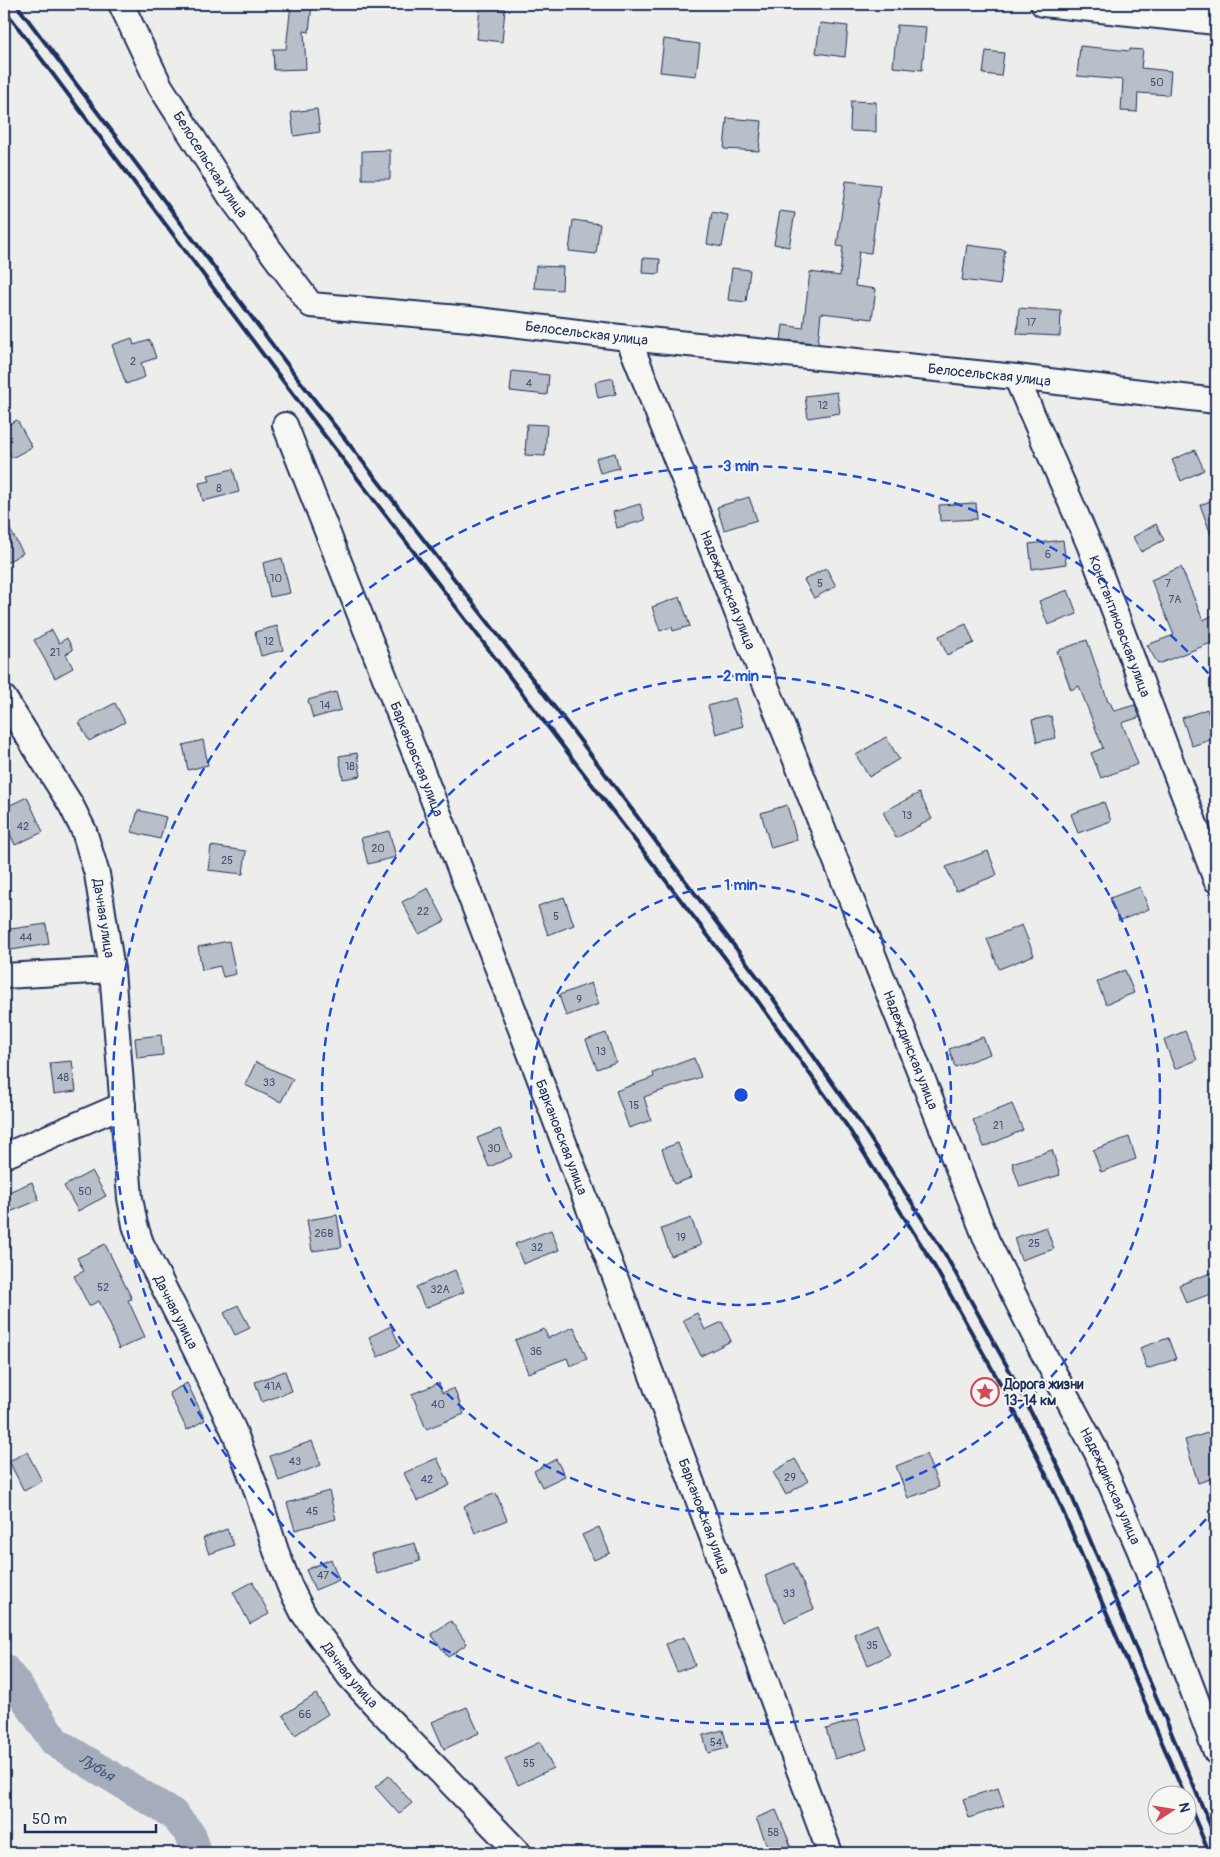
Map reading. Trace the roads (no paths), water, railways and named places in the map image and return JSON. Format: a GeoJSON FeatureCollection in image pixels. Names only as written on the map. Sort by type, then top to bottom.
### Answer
{"type":"FeatureCollection","features":[{"type":"Feature","properties":{"kind":"street","name":"Белосельская улица"},"geometry":{"type":"LineString","coordinates":[[121,4],[160,86],[230,196],[311,305],[470,319],[628,338],[1016,377],[1216,401]]}},
{"type":"Feature","properties":{"kind":"street"},"geometry":{"type":"LineString","coordinates":[[1043,4],[1216,22]]}},
{"type":"Feature","properties":{"kind":"street","name":"Надеждинская улица"},"geometry":{"type":"LineString","coordinates":[[628,338],[859,914],[987,1241],[1041,1350],[1096,1450],[1140,1551],[1216,1752]]}},
{"type":"Feature","properties":{"kind":"street","name":"Константиновская улица"},"geometry":{"type":"LineString","coordinates":[[1016,377],[1089,544],[1216,880]]}},
{"type":"Feature","properties":{"kind":"street","name":"Баркановская улица"},"geometry":{"type":"LineString","coordinates":[[285,425],[447,836],[589,1207],[830,1853]]}},
{"type":"Feature","properties":{"kind":"street","name":"Дачная улица"},"geometry":{"type":"LineString","coordinates":[[4,698],[66,797],[84,831],[97,874],[112,970],[130,1198],[135,1225],[141,1243],[234,1431],[290,1587],[303,1613],[349,1676],[519,1853]]}},
{"type":"Feature","properties":{"kind":"street"},"geometry":{"type":"LineString","coordinates":[[4,976],[112,970]]}},
{"type":"Feature","properties":{"kind":"street"},"geometry":{"type":"LineString","coordinates":[[4,1156],[123,1105]]}},
{"type":"Feature","properties":{"kind":"waterway","name":"Лубья"},"geometry":{"type":"LineString","coordinates":[[4,1669],[55,1742],[173,1814],[191,1835],[196,1853]]}},
{"type":"Feature","properties":{"kind":"railway"},"geometry":{"type":"LineString","coordinates":[[16,4],[296,376],[573,731],[765,987],[857,1118],[945,1254],[1018,1386],[1067,1485],[1216,1839]]}},
{"type":"Feature","properties":{"kind":"railway"},"geometry":{"type":"LineString","coordinates":[[4,9],[289,389],[755,997],[847,1126],[932,1262],[1005,1392],[1056,1495],[1180,1784]]}},
{"type":"Feature","properties":{"kind":"railway"},"geometry":{"type":"LineString","coordinates":[[1198,1826],[1209,1853]]}},
{"type":"Feature","properties":{"kind":"place","name":"Дорога жизни 13-14 км"},"geometry":{"type":"Point","coordinates":[985,1392]}}]}
